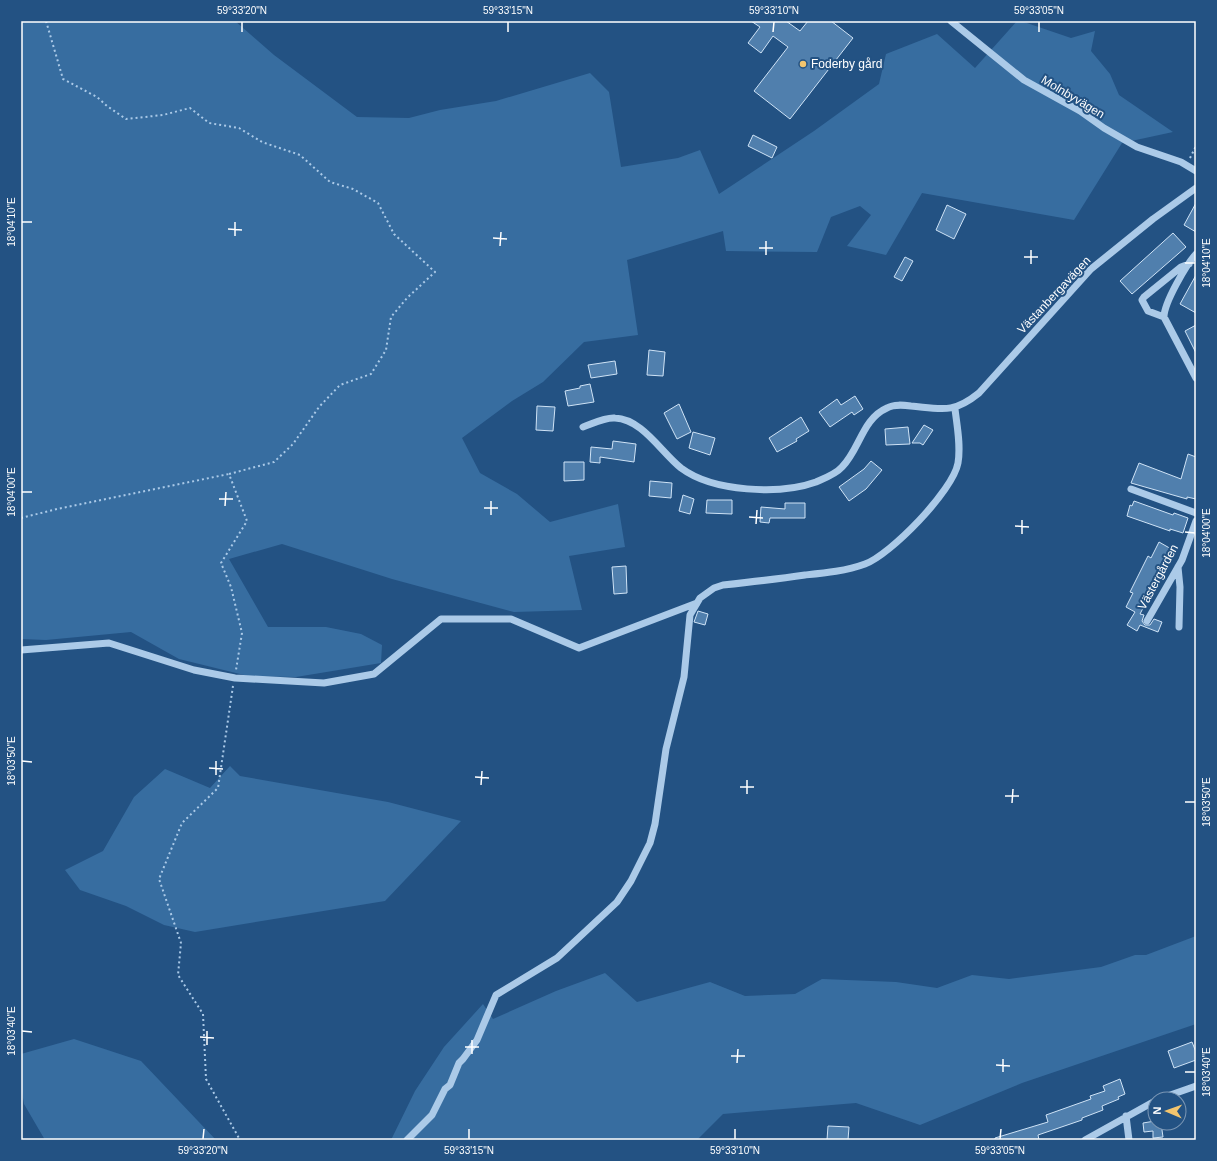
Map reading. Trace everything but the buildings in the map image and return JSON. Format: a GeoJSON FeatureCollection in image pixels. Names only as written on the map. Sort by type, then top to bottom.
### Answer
{"type":"FeatureCollection","features":[{"type":"Feature","properties":{"kind":"street","name":"Molnbyvägen"},"geometry":{"type":"LineString","coordinates":[[951,21],[1024,80],[1080,111],[1104,128],[1137,147],[1186,165],[1196,171]]}},
{"type":"Feature","properties":{"kind":"street","name":"Västanbergavägen"},"geometry":{"type":"LineString","coordinates":[[954,409],[968,402],[979,393],[1091,269],[1153,219],[1196,188]]}},
{"type":"Feature","properties":{"kind":"street"},"geometry":{"type":"LineString","coordinates":[[1196,254],[1165,309],[1164,317],[1196,378]]}},
{"type":"Feature","properties":{"kind":"street"},"geometry":{"type":"LineString","coordinates":[[1164,317],[1148,311],[1142,303],[1144,297],[1181,267],[1189,264]]}},
{"type":"Feature","properties":{"kind":"street"},"geometry":{"type":"LineString","coordinates":[[407,1140],[432,1115],[445,1089],[450,1085],[459,1062],[464,1059],[477,1040],[496,995],[557,958],[617,902],[631,882],[653,834],[666,749],[684,678],[690,615],[697,603],[706,593],[723,585],[842,571],[876,559],[914,524],[947,489],[954,476],[958,463],[954,409],[900,405],[888,407],[873,416],[842,467],[831,475],[815,482],[790,489],[745,488],[710,482],[682,468],[637,426],[614,418],[583,427]]}},
{"type":"Feature","properties":{"kind":"street"},"geometry":{"type":"LineString","coordinates":[[1131,489],[1196,512]]}},
{"type":"Feature","properties":{"kind":"street","name":"Västergården"},"geometry":{"type":"LineString","coordinates":[[1147,621],[1178,567],[1196,521]]}},
{"type":"Feature","properties":{"kind":"street"},"geometry":{"type":"LineString","coordinates":[[1178,567],[1180,587],[1179,627]]}},
{"type":"Feature","properties":{"kind":"street"},"geometry":{"type":"LineString","coordinates":[[21,650],[109,643],[194,670],[235,678],[324,683],[374,674],[441,619],[511,619],[579,648],[697,603]]}},
{"type":"Feature","properties":{"kind":"street"},"geometry":{"type":"LineString","coordinates":[[1182,1091],[1196,1086]]}},
{"type":"Feature","properties":{"kind":"street"},"geometry":{"type":"LineString","coordinates":[[1085,1140],[1147,1105]]}},
{"type":"Feature","properties":{"kind":"street"},"geometry":{"type":"LineString","coordinates":[[1126,1116],[1129,1140]]}},
{"type":"Feature","properties":{"kind":"path"},"geometry":{"type":"LineString","coordinates":[[21,518],[72,505],[229,474],[274,462],[294,444],[319,408],[340,385],[371,374],[386,350],[391,317],[407,298],[434,272],[394,234],[378,203],[353,189],[330,182],[300,155],[262,142],[239,128],[209,123],[190,108],[163,115],[126,119],[97,97],[63,78],[46,21]]}},
{"type":"Feature","properties":{"kind":"path"},"geometry":{"type":"LineString","coordinates":[[1186,165],[1196,146]]}},
{"type":"Feature","properties":{"kind":"path"},"geometry":{"type":"LineString","coordinates":[[229,474],[246,521],[221,563],[231,587],[242,633],[218,788],[182,823],[159,879],[181,943],[178,975],[203,1014],[206,1079],[240,1140]]}},
{"type":"Feature","properties":{"kind":"shaded area"},"geometry":{"type":"Polygon","coordinates":[[[21,21],[235,21],[274,55],[357,117],[409,118],[440,110],[496,101],[590,73],[609,92],[621,167],[678,158],[700,150],[719,194],[814,131],[879,84],[886,54],[937,34],[975,68],[1017,21],[1021,21],[1071,38],[1095,31],[1091,51],[1110,74],[1119,95],[1173,132],[1122,143],[1074,220],[922,193],[886,255],[847,246],[871,215],[860,206],[831,217],[817,252],[726,251],[723,231],[627,260],[638,335],[584,342],[543,382],[512,401],[462,438],[480,473],[517,494],[550,522],[618,504],[625,547],[569,556],[582,610],[514,612],[392,579],[282,544],[229,559],[268,627],[326,627],[361,634],[382,645],[381,663],[296,677],[248,676],[179,659],[131,632],[46,640],[21,639],[21,21]]]}},
{"type":"Feature","properties":{"kind":"shaded area"},"geometry":{"type":"Polygon","coordinates":[[[230,766],[240,776],[388,802],[461,821],[385,901],[195,932],[164,925],[126,906],[80,890],[65,870],[103,851],[134,797],[165,769],[210,788],[230,766]]]}},
{"type":"Feature","properties":{"kind":"shaded area"},"geometry":{"type":"Polygon","coordinates":[[[1196,936],[1196,1024],[1022,1083],[920,1125],[856,1103],[723,1114],[697,1140],[391,1140],[415,1091],[444,1047],[483,1004],[493,1019],[556,991],[605,973],[637,1002],[710,982],[745,996],[795,994],[822,979],[896,982],[937,988],[972,975],[1009,979],[1101,967],[1135,955],[1146,955],[1196,936]]]}},
{"type":"Feature","properties":{"kind":"shaded area"},"geometry":{"type":"Polygon","coordinates":[[[74,1039],[141,1061],[216,1140],[45,1140],[24,1104],[21,1086],[21,1054],[74,1039]]]}},
{"type":"Feature","properties":{"kind":"place","name":"Foderby gård"},"geometry":{"type":"Point","coordinates":[803,64]}}]}
